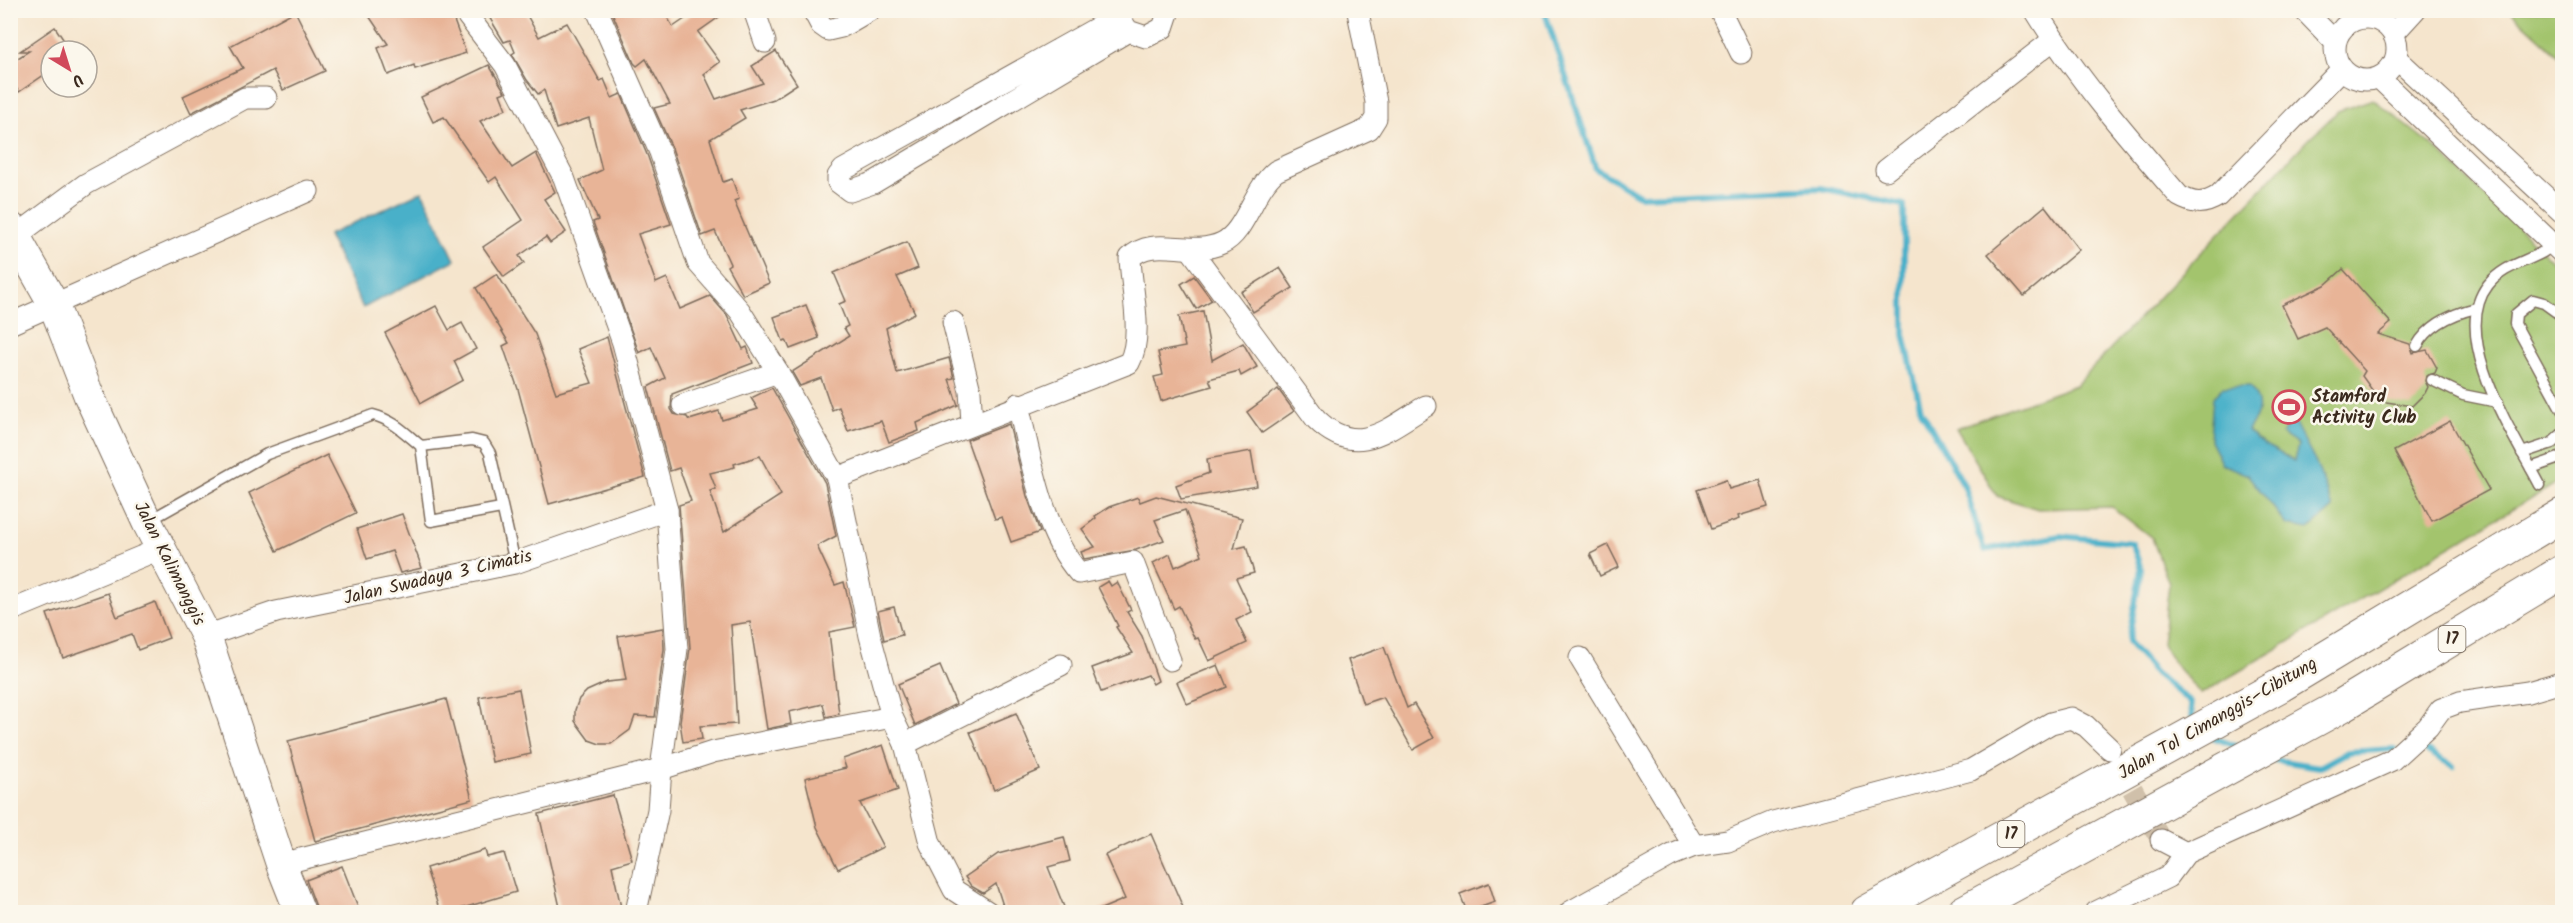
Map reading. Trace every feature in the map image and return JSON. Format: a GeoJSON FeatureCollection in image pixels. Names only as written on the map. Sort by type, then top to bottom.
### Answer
{"type":"FeatureCollection","features":[{"type":"Feature","properties":{"kind":"highway","name":"Jalan Tol Cimanggis–Cibitung"},"geometry":{"type":"LineString","coordinates":[[1867,912],[2281,685],[2562,515]]}},
{"type":"Feature","properties":{"kind":"highway","name":"17"},"geometry":{"type":"LineString","coordinates":[[1964,912],[2215,777],[2341,706],[2562,572]]}},
{"type":"Feature","properties":{"kind":"main road","name":"Jalan Kalimanggis"},"geometry":{"type":"LineString","coordinates":[[13,231],[53,303],[89,396],[147,522],[206,636],[281,864],[300,912]]}},
{"type":"Feature","properties":{"kind":"street"},"geometry":{"type":"LineString","coordinates":[[463,10],[506,65],[564,178],[622,343],[667,510],[677,649],[661,769],[658,810],[636,912]]}},
{"type":"Feature","properties":{"kind":"street"},"geometry":{"type":"LineString","coordinates":[[597,10],[660,152],[698,263],[740,311],[778,372],[837,478],[870,636],[892,717],[905,744],[930,843],[954,890],[983,911]]}},
{"type":"Feature","properties":{"kind":"street"},"geometry":{"type":"LineString","coordinates":[[754,10],[765,42]]}},
{"type":"Feature","properties":{"kind":"street"},"geometry":{"type":"LineString","coordinates":[[813,10],[821,25],[828,30],[841,27],[870,10]]}},
{"type":"Feature","properties":{"kind":"street"},"geometry":{"type":"LineString","coordinates":[[1123,19],[1146,37],[1156,34],[1163,28],[1169,10]]}},
{"type":"Feature","properties":{"kind":"street"},"geometry":{"type":"LineString","coordinates":[[1720,10],[1741,53]]}},
{"type":"Feature","properties":{"kind":"street"},"geometry":{"type":"LineString","coordinates":[[2035,10],[2053,40],[2095,96],[2172,187],[2189,202],[2198,203],[2218,196],[2342,69]]}},
{"type":"Feature","properties":{"kind":"street"},"geometry":{"type":"LineString","coordinates":[[2304,10],[2335,42]]}},
{"type":"Feature","properties":{"kind":"street"},"geometry":{"type":"LineString","coordinates":[[2394,33],[2415,10]]}},
{"type":"Feature","properties":{"kind":"street"},"geometry":{"type":"LineString","coordinates":[[837,478],[1018,404],[1129,363],[1136,351],[1130,258],[1137,250],[1150,245],[1191,250],[1219,244],[1232,237],[1265,179],[1276,171],[1369,129],[1376,118],[1376,102],[1358,12]]}},
{"type":"Feature","properties":{"kind":"street"},"geometry":{"type":"LineString","coordinates":[[2366,15],[2394,33],[2398,45],[2397,58],[2390,70],[2379,78],[2360,80],[2342,69],[2335,52],[2335,42],[2344,28],[2366,15]]}},
{"type":"Feature","properties":{"kind":"street"},"geometry":{"type":"LineString","coordinates":[[1123,19],[873,183],[850,191],[838,182],[838,176],[843,170],[1123,19]]}},
{"type":"Feature","properties":{"kind":"street"},"geometry":{"type":"LineString","coordinates":[[1886,170],[2053,40]]}},
{"type":"Feature","properties":{"kind":"street"},"geometry":{"type":"LineString","coordinates":[[2397,58],[2562,212]]}},
{"type":"Feature","properties":{"kind":"street"},"geometry":{"type":"LineString","coordinates":[[2379,78],[2559,243]]}},
{"type":"Feature","properties":{"kind":"street"},"geometry":{"type":"LineString","coordinates":[[13,231],[86,184],[245,98],[266,98]]}},
{"type":"Feature","properties":{"kind":"street"},"geometry":{"type":"LineString","coordinates":[[10,324],[308,192]]}},
{"type":"Feature","properties":{"kind":"street"},"geometry":{"type":"LineString","coordinates":[[1191,250],[1316,419],[1332,435],[1355,440],[1380,434],[1426,406]]}},
{"type":"Feature","properties":{"kind":"street"},"geometry":{"type":"LineString","coordinates":[[953,322],[970,391],[972,423]]}},
{"type":"Feature","properties":{"kind":"street"},"geometry":{"type":"LineString","coordinates":[[683,405],[778,372]]}},
{"type":"Feature","properties":{"kind":"street"},"geometry":{"type":"LineString","coordinates":[[1018,404],[1037,487],[1067,559],[1079,573],[1133,562],[1170,660]]}},
{"type":"Feature","properties":{"kind":"street","name":"Jalan Swadaya 3 Cimatis"},"geometry":{"type":"LineString","coordinates":[[206,636],[276,612],[515,563],[667,510]]}},
{"type":"Feature","properties":{"kind":"street"},"geometry":{"type":"LineString","coordinates":[[10,611],[162,548]]}},
{"type":"Feature","properties":{"kind":"street"},"geometry":{"type":"LineString","coordinates":[[1580,658],[1694,846]]}},
{"type":"Feature","properties":{"kind":"street"},"geometry":{"type":"LineString","coordinates":[[905,744],[1061,665]]}},
{"type":"Feature","properties":{"kind":"street"},"geometry":{"type":"LineString","coordinates":[[2096,912],[2168,877],[2186,854],[2392,759],[2406,749],[2428,727],[2441,709],[2460,702],[2528,692],[2562,682]]}},
{"type":"Feature","properties":{"kind":"street"},"geometry":{"type":"LineString","coordinates":[[281,864],[661,769],[713,752],[892,717]]}},
{"type":"Feature","properties":{"kind":"street"},"geometry":{"type":"LineString","coordinates":[[1570,912],[1672,855],[1694,846],[1728,841],[1773,822],[1971,770],[2051,723],[2072,718],[2086,726],[2110,749]]}},
{"type":"Feature","properties":{"kind":"street"},"geometry":{"type":"LineString","coordinates":[[2161,840],[2186,854]]}},
{"type":"Feature","properties":{"kind":"lane"},"geometry":{"type":"LineString","coordinates":[[2540,485],[2498,402],[2478,354],[2474,330],[2476,308],[2488,285],[2514,263],[2559,243]]}},
{"type":"Feature","properties":{"kind":"lane"},"geometry":{"type":"LineString","coordinates":[[2562,316],[2544,303],[2533,300],[2516,314],[2515,324],[2562,410]]}},
{"type":"Feature","properties":{"kind":"lane"},"geometry":{"type":"LineString","coordinates":[[2417,346],[2430,329],[2444,320],[2476,308]]}},
{"type":"Feature","properties":{"kind":"lane"},"geometry":{"type":"LineString","coordinates":[[2432,380],[2463,395],[2498,402]]}},
{"type":"Feature","properties":{"kind":"lane"},"geometry":{"type":"LineString","coordinates":[[147,522],[267,454],[373,415],[392,422],[421,446],[431,521],[501,508]]}},
{"type":"Feature","properties":{"kind":"lane"},"geometry":{"type":"LineString","coordinates":[[2522,453],[2552,443],[2562,434]]}},
{"type":"Feature","properties":{"kind":"lane"},"geometry":{"type":"LineString","coordinates":[[421,446],[472,440],[484,443],[490,453],[515,563]]}},
{"type":"Feature","properties":{"kind":"lane"},"geometry":{"type":"LineString","coordinates":[[2531,468],[2562,458]]}},
{"type":"Feature","properties":{"kind":"green space"},"geometry":{"type":"Polygon","coordinates":[[[2510,11],[2562,11],[2562,59],[2510,11]]]}},
{"type":"Feature","properties":{"kind":"green space","name":"Stamford Activity Club"},"geometry":{"type":"Polygon","coordinates":[[[2373,99],[2439,151],[2562,270],[2562,480],[2201,694],[2177,667],[2162,644],[2169,584],[2152,538],[2112,507],[2038,509],[1997,496],[1956,428],[2076,385],[2300,148],[2338,111],[2373,99]]]}},
{"type":"Feature","properties":{"kind":"water"},"geometry":{"type":"Polygon","coordinates":[[[422,191],[455,260],[363,308],[328,235],[422,191]]]}},
{"type":"Feature","properties":{"kind":"water"},"geometry":{"type":"Polygon","coordinates":[[[2250,386],[2258,404],[2257,413],[2248,430],[2255,439],[2294,461],[2298,445],[2282,434],[2292,418],[2317,465],[2333,508],[2309,529],[2287,525],[2248,475],[2222,464],[2210,440],[2213,397],[2223,387],[2250,386]]]}},
{"type":"Feature","properties":{"kind":"building"},"geometry":{"type":"Polygon","coordinates":[[[365,10],[450,10],[466,53],[415,69],[414,65],[388,75],[378,48],[388,44],[365,10]]]}},
{"type":"Feature","properties":{"kind":"building"},"geometry":{"type":"Polygon","coordinates":[[[485,10],[524,10],[539,37],[567,23],[600,81],[604,79],[612,98],[621,94],[648,157],[671,224],[638,234],[656,283],[667,278],[680,309],[710,296],[727,315],[743,349],[747,347],[753,363],[672,394],[671,409],[674,414],[687,417],[689,420],[719,411],[722,420],[758,409],[751,398],[772,388],[825,483],[836,536],[817,546],[835,585],[844,582],[855,627],[829,632],[839,714],[826,717],[823,704],[789,712],[791,724],[767,729],[750,622],[731,625],[737,724],[700,726],[702,739],[683,742],[680,722],[690,648],[679,505],[691,501],[679,468],[670,471],[648,387],[665,378],[651,347],[639,353],[593,222],[598,220],[580,180],[602,170],[589,118],[556,129],[544,90],[538,94],[512,54],[515,52],[510,40],[504,42],[485,10]],[[760,456],[734,464],[735,467],[710,473],[716,489],[710,491],[724,532],[781,495],[760,456]]]}},
{"type":"Feature","properties":{"kind":"building"},"geometry":{"type":"Polygon","coordinates":[[[611,10],[663,10],[673,27],[698,10],[729,10],[698,32],[720,62],[704,74],[716,99],[763,83],[752,66],[776,51],[797,84],[774,99],[740,110],[745,118],[710,139],[723,182],[732,179],[739,199],[734,201],[769,283],[743,295],[727,266],[730,264],[715,231],[702,236],[672,148],[654,108],[670,104],[646,59],[637,66],[634,63],[611,10]]]}},
{"type":"Feature","properties":{"kind":"building"},"geometry":{"type":"Polygon","coordinates":[[[295,11],[325,71],[283,90],[273,70],[191,113],[183,96],[243,68],[230,46],[295,11]]]}},
{"type":"Feature","properties":{"kind":"building"},"geometry":{"type":"Polygon","coordinates":[[[55,27],[63,39],[39,39],[39,78],[19,92],[10,79],[10,63],[29,51],[20,51],[55,27]]]}},
{"type":"Feature","properties":{"kind":"building"},"geometry":{"type":"Polygon","coordinates":[[[489,65],[505,92],[500,94],[506,109],[480,121],[512,168],[536,153],[555,192],[544,199],[566,232],[550,243],[546,237],[519,256],[524,263],[504,277],[483,247],[523,220],[496,177],[489,182],[444,117],[433,122],[421,97],[489,65]]]}},
{"type":"Feature","properties":{"kind":"building"},"geometry":{"type":"Polygon","coordinates":[[[2045,206],[2079,250],[2024,296],[1988,254],[2045,206]]]}},
{"type":"Feature","properties":{"kind":"building"},"geometry":{"type":"Polygon","coordinates":[[[907,242],[918,268],[897,277],[915,313],[886,328],[897,373],[949,358],[954,378],[949,379],[958,405],[917,423],[919,431],[889,442],[881,421],[848,431],[839,407],[832,410],[821,378],[800,386],[792,372],[849,336],[844,328],[848,326],[839,304],[846,301],[834,273],[907,242]]]}},
{"type":"Feature","properties":{"kind":"building"},"geometry":{"type":"Polygon","coordinates":[[[1280,268],[1293,288],[1253,312],[1241,292],[1280,268]]]}},
{"type":"Feature","properties":{"kind":"building"},"geometry":{"type":"Polygon","coordinates":[[[2343,269],[2391,323],[2378,334],[2410,344],[2413,353],[2427,350],[2437,368],[2435,373],[2426,376],[2425,381],[2428,387],[2412,406],[2380,401],[2362,376],[2365,371],[2325,327],[2298,339],[2282,305],[2325,285],[2343,269]]]}},
{"type":"Feature","properties":{"kind":"building"},"geometry":{"type":"Polygon","coordinates":[[[497,274],[535,334],[556,393],[592,383],[578,349],[607,337],[645,477],[549,504],[518,389],[503,346],[509,343],[476,288],[497,274]]]}},
{"type":"Feature","properties":{"kind":"building"},"geometry":{"type":"Polygon","coordinates":[[[1194,276],[1212,300],[1196,309],[1181,284],[1194,276]]]}},
{"type":"Feature","properties":{"kind":"building"},"geometry":{"type":"Polygon","coordinates":[[[806,305],[819,338],[790,349],[786,340],[783,341],[774,317],[806,305]]]}},
{"type":"Feature","properties":{"kind":"building"},"geometry":{"type":"Polygon","coordinates":[[[436,306],[449,330],[462,323],[476,349],[454,361],[463,380],[421,403],[385,333],[436,306]]]}},
{"type":"Feature","properties":{"kind":"building"},"geometry":{"type":"Polygon","coordinates":[[[1203,311],[1212,360],[1243,343],[1257,367],[1241,376],[1239,371],[1209,379],[1212,386],[1161,401],[1154,377],[1163,375],[1158,352],[1185,347],[1179,316],[1203,311]]]}},
{"type":"Feature","properties":{"kind":"building"},"geometry":{"type":"Polygon","coordinates":[[[1278,389],[1294,411],[1262,433],[1247,412],[1278,389]]]}},
{"type":"Feature","properties":{"kind":"building"},"geometry":{"type":"Polygon","coordinates":[[[2450,421],[2489,490],[2432,521],[2394,451],[2450,421]]]}},
{"type":"Feature","properties":{"kind":"building"},"geometry":{"type":"Polygon","coordinates":[[[1009,424],[1027,496],[1040,532],[1011,542],[1002,517],[995,519],[967,440],[1009,424]]]}},
{"type":"Feature","properties":{"kind":"building"},"geometry":{"type":"Polygon","coordinates":[[[1251,451],[1257,486],[1181,499],[1176,485],[1209,473],[1207,459],[1251,451]]]}},
{"type":"Feature","properties":{"kind":"building"},"geometry":{"type":"Polygon","coordinates":[[[327,455],[356,513],[277,551],[249,493],[327,455]]]}},
{"type":"Feature","properties":{"kind":"building"},"geometry":{"type":"Polygon","coordinates":[[[1726,480],[1729,489],[1760,480],[1768,507],[1738,516],[1739,519],[1711,529],[1697,490],[1726,480]]]}},
{"type":"Feature","properties":{"kind":"building"},"geometry":{"type":"Polygon","coordinates":[[[1156,496],[1242,518],[1234,549],[1246,546],[1254,573],[1236,578],[1252,612],[1236,620],[1247,643],[1209,661],[1179,606],[1174,609],[1153,563],[1170,554],[1175,567],[1202,555],[1185,510],[1155,520],[1164,540],[1136,550],[1084,559],[1081,552],[1095,547],[1082,529],[1096,518],[1095,516],[1109,507],[1138,497],[1140,502],[1156,496]]]}},
{"type":"Feature","properties":{"kind":"building"},"geometry":{"type":"Polygon","coordinates":[[[402,514],[422,568],[400,573],[392,551],[367,559],[357,529],[402,514]]]}},
{"type":"Feature","properties":{"kind":"building"},"geometry":{"type":"Polygon","coordinates":[[[1608,545],[1619,567],[1600,576],[1590,554],[1608,545]]]}},
{"type":"Feature","properties":{"kind":"building"},"geometry":{"type":"Polygon","coordinates":[[[1108,581],[1111,586],[1117,582],[1131,610],[1127,612],[1142,636],[1158,681],[1153,684],[1148,675],[1101,692],[1092,668],[1133,653],[1116,627],[1118,626],[1098,587],[1108,581]]]}},
{"type":"Feature","properties":{"kind":"building"},"geometry":{"type":"Polygon","coordinates":[[[108,593],[117,617],[155,602],[169,638],[138,650],[132,634],[63,658],[47,614],[108,593]]]}},
{"type":"Feature","properties":{"kind":"building"},"geometry":{"type":"Polygon","coordinates":[[[894,607],[902,635],[884,640],[878,611],[894,607]]]}},
{"type":"Feature","properties":{"kind":"building"},"geometry":{"type":"Polygon","coordinates":[[[663,628],[664,649],[655,717],[635,716],[630,730],[611,744],[600,744],[589,740],[575,721],[575,710],[579,699],[587,691],[607,682],[626,680],[618,636],[663,628]]]}},
{"type":"Feature","properties":{"kind":"building"},"geometry":{"type":"Polygon","coordinates":[[[1384,647],[1407,708],[1414,704],[1434,738],[1413,750],[1383,697],[1363,704],[1348,660],[1384,647]]]}},
{"type":"Feature","properties":{"kind":"building"},"geometry":{"type":"Polygon","coordinates":[[[1218,665],[1227,687],[1187,704],[1177,682],[1218,665]]]}},
{"type":"Feature","properties":{"kind":"building"},"geometry":{"type":"Polygon","coordinates":[[[940,666],[956,704],[915,725],[898,684],[940,666]]]}},
{"type":"Feature","properties":{"kind":"building"},"geometry":{"type":"Polygon","coordinates":[[[519,689],[531,754],[492,762],[479,697],[519,689]]]}},
{"type":"Feature","properties":{"kind":"building"},"geometry":{"type":"Polygon","coordinates":[[[446,699],[472,799],[315,841],[288,741],[446,699]]]}},
{"type":"Feature","properties":{"kind":"building"},"geometry":{"type":"Polygon","coordinates":[[[1016,713],[1040,770],[994,790],[970,732],[1016,713]]]}},
{"type":"Feature","properties":{"kind":"building"},"geometry":{"type":"Polygon","coordinates":[[[883,745],[898,790],[860,803],[883,847],[838,869],[817,827],[805,778],[846,768],[843,759],[883,745]]]}},
{"type":"Feature","properties":{"kind":"building"},"geometry":{"type":"Polygon","coordinates":[[[613,795],[632,860],[612,866],[622,912],[561,912],[539,814],[613,795]]]}},
{"type":"Feature","properties":{"kind":"building"},"geometry":{"type":"Polygon","coordinates":[[[1151,834],[1185,912],[1094,912],[1125,899],[1105,855],[1151,834]]]}},
{"type":"Feature","properties":{"kind":"building"},"geometry":{"type":"Polygon","coordinates":[[[1064,837],[1070,861],[1048,867],[1066,912],[1005,912],[996,884],[983,893],[971,886],[965,877],[998,854],[1064,837]]]}},
{"type":"Feature","properties":{"kind":"building"},"geometry":{"type":"Polygon","coordinates":[[[485,850],[487,857],[504,853],[516,892],[450,912],[440,912],[426,868],[485,850]]]}},
{"type":"Feature","properties":{"kind":"building"},"geometry":{"type":"Polygon","coordinates":[[[342,866],[360,912],[318,912],[306,880],[342,866]]]}},
{"type":"Feature","properties":{"kind":"building"},"geometry":{"type":"Polygon","coordinates":[[[1489,883],[1495,902],[1467,912],[1460,894],[1489,883]]]}},
{"type":"Feature","properties":{"kind":"waterway"},"geometry":{"type":"LineString","coordinates":[[1544,10],[1596,169],[1641,196],[1821,188],[1904,205],[1904,334],[1921,410],[1965,487],[1984,550],[2060,536],[2132,543],[2141,569],[2128,642],[2155,673],[2190,702],[2193,721]]}},
{"type":"Feature","properties":{"kind":"waterway"},"geometry":{"type":"LineString","coordinates":[[2212,737],[2241,748]]}},
{"type":"Feature","properties":{"kind":"waterway"},"geometry":{"type":"LineString","coordinates":[[2413,749],[2422,748],[2453,766]]}},
{"type":"Feature","properties":{"kind":"waterway"},"geometry":{"type":"LineString","coordinates":[[2268,759],[2320,767],[2348,752],[2394,749]]}},
{"type":"Feature","properties":{"kind":"tunnel"},"geometry":{"type":"LineString","coordinates":[[2117,762],[2161,840]]}},
{"type":"Feature","properties":{"kind":"place","name":"Stamford Activity Club"},"geometry":{"type":"Point","coordinates":[2289,407]}}]}
